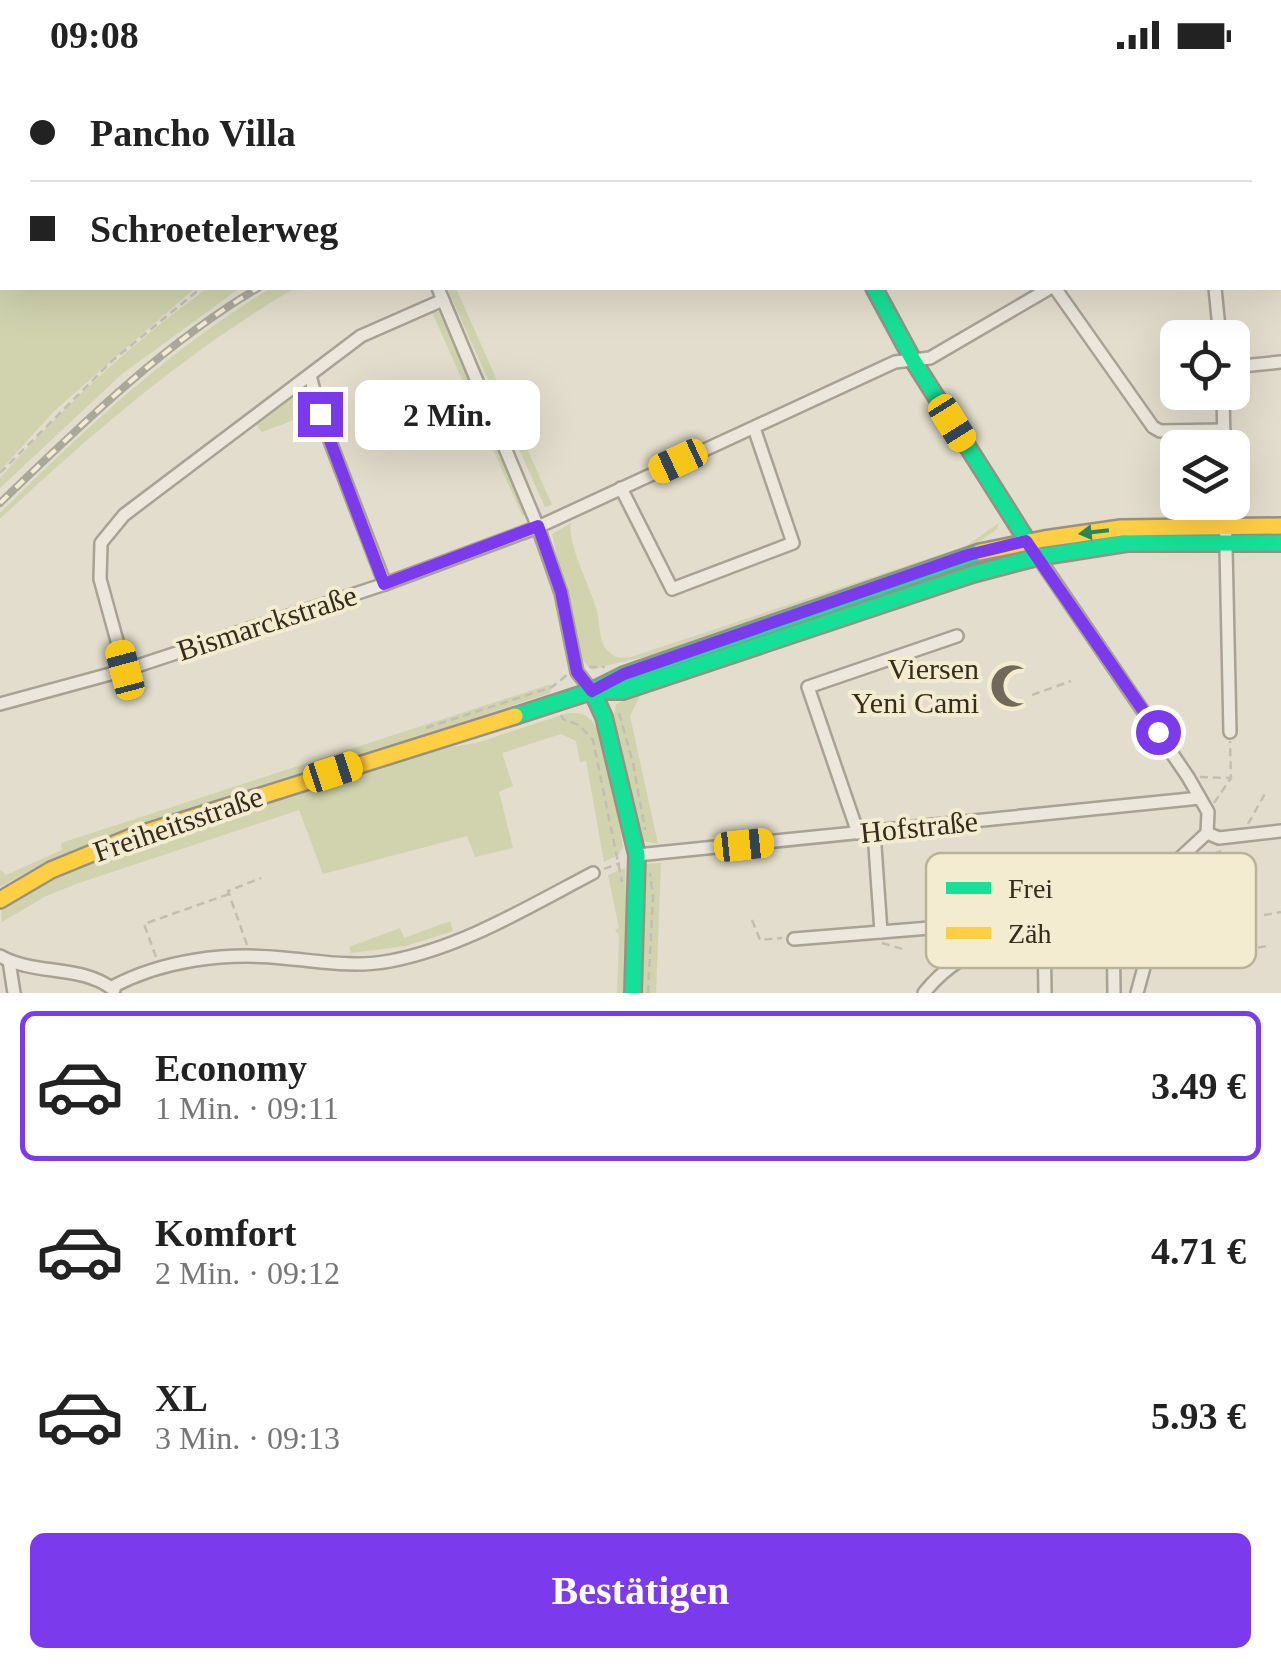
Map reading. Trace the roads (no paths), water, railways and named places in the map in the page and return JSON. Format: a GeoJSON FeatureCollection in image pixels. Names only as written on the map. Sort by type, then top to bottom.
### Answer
{"type":"FeatureCollection","features":[{"type":"Feature","properties":{"kind":"main road"},"geometry":{"type":"LineString","coordinates":[[875,290],[914,362],[1014,525],[1026,541],[1047,556]]}},
{"type":"Feature","properties":{"kind":"main road"},"geometry":{"type":"LineString","coordinates":[[1008,545],[1014,525]]}},
{"type":"Feature","properties":{"kind":"main road","name":"Freiheitsstraße"},"geometry":{"type":"LineString","coordinates":[[0,900],[25,882],[164,827],[592,691],[624,674],[968,555],[1026,541],[1105,530],[1281,526]]}},
{"type":"Feature","properties":{"kind":"main road","name":"Freiheitsstraße"},"geometry":{"type":"LineString","coordinates":[[592,691],[623,691],[956,579],[1047,556],[1126,543],[1281,543]]}},
{"type":"Feature","properties":{"kind":"main road"},"geometry":{"type":"LineString","coordinates":[[592,691],[604,717],[637,855],[633,993]]}},
{"type":"Feature","properties":{"kind":"street","name":"Bismarckstraße"},"geometry":{"type":"LineString","coordinates":[[0,704],[125,670],[384,584],[538,526],[895,362],[930,358],[1049,290]]}},
{"type":"Feature","properties":{"kind":"street"},"geometry":{"type":"LineString","coordinates":[[1053,290],[1153,427],[1160,431]]}},
{"type":"Feature","properties":{"kind":"street"},"geometry":{"type":"LineString","coordinates":[[1215,290],[1218,320]]}},
{"type":"Feature","properties":{"kind":"street"},"geometry":{"type":"LineString","coordinates":[[125,670],[100,579],[101,542],[124,515],[362,336],[440,294],[538,526],[561,592],[577,672],[592,691]]}},
{"type":"Feature","properties":{"kind":"street"},"geometry":{"type":"LineString","coordinates":[[1250,366],[1281,362]]}},
{"type":"Feature","properties":{"kind":"street"},"geometry":{"type":"LineString","coordinates":[[310,375],[320,414],[384,584]]}},
{"type":"Feature","properties":{"kind":"street"},"geometry":{"type":"LineString","coordinates":[[1223,410],[1224,430]]}},
{"type":"Feature","properties":{"kind":"street"},"geometry":{"type":"LineString","coordinates":[[621,488],[672,590],[793,543],[754,428]]}},
{"type":"Feature","properties":{"kind":"street"},"geometry":{"type":"LineString","coordinates":[[1226,520],[1230,732]]}},
{"type":"Feature","properties":{"kind":"street"},"geometry":{"type":"LineString","coordinates":[[1047,556],[1058,587],[1208,812],[1207,833],[1185,853]]}},
{"type":"Feature","properties":{"kind":"street"},"geometry":{"type":"LineString","coordinates":[[858,833],[808,688],[957,636]]}},
{"type":"Feature","properties":{"kind":"street","name":"Hofstraße"},"geometry":{"type":"LineString","coordinates":[[637,855],[1200,798]]}},
{"type":"Feature","properties":{"kind":"street"},"geometry":{"type":"LineString","coordinates":[[1207,833],[1219,838],[1281,831]]}},
{"type":"Feature","properties":{"kind":"street"},"geometry":{"type":"LineString","coordinates":[[874,832],[882,938]]}},
{"type":"Feature","properties":{"kind":"street"},"geometry":{"type":"LineString","coordinates":[[14,993],[5,959],[73,972],[114,990],[143,970],[233,955],[346,964],[389,961],[469,938],[593,873]]}},
{"type":"Feature","properties":{"kind":"street"},"geometry":{"type":"LineString","coordinates":[[794,939],[882,938],[926,932]]}},
{"type":"Feature","properties":{"kind":"street"},"geometry":{"type":"LineString","coordinates":[[924,993],[949,968]]}},
{"type":"Feature","properties":{"kind":"street"},"geometry":{"type":"LineString","coordinates":[[1043,968],[1045,993]]}},
{"type":"Feature","properties":{"kind":"street"},"geometry":{"type":"LineString","coordinates":[[1114,968],[1114,993]]}},
{"type":"Feature","properties":{"kind":"street"},"geometry":{"type":"LineString","coordinates":[[1137,993],[1144,968]]}},
{"type":"Feature","properties":{"kind":"railway"},"geometry":{"type":"LineString","coordinates":[[0,503],[155,361],[255,290]]}},
{"type":"Feature","properties":{"kind":"place","name":"Viersen Yeni Cami"},"geometry":{"type":"Point","coordinates":[1012,686]}}]}
